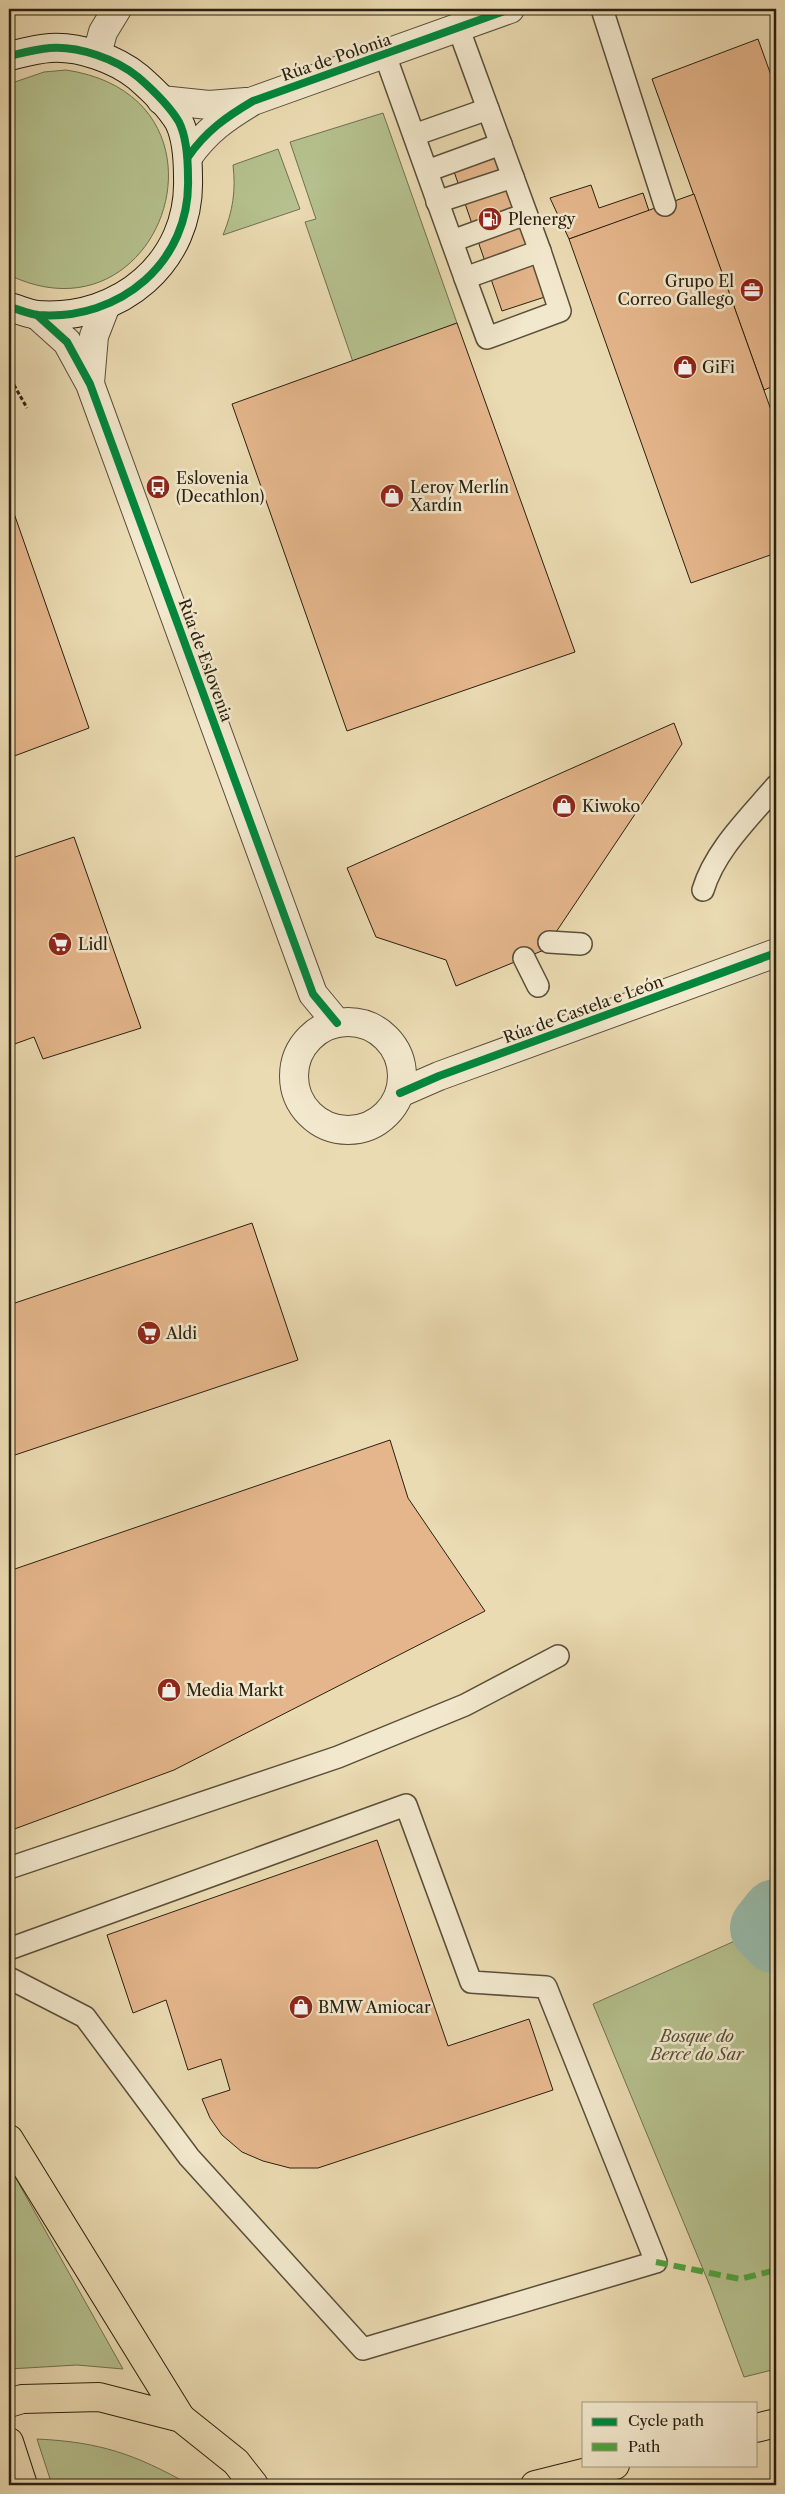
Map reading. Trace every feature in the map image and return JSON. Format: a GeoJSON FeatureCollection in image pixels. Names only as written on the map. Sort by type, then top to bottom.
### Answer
{"type":"FeatureCollection","features":[{"type":"Feature","properties":{"kind":"highway"},"geometry":{"type":"LineString","coordinates":[[9,2139],[180,2418],[236,2462],[274,2485]]}},
{"type":"Feature","properties":{"kind":"highway"},"geometry":{"type":"LineString","coordinates":[[9,2403],[22,2399],[99,2397],[180,2418]]}},
{"type":"Feature","properties":{"kind":"highway"},"geometry":{"type":"LineString","coordinates":[[758,2428],[776,2423]]}},
{"type":"Feature","properties":{"kind":"highway"},"geometry":{"type":"LineString","coordinates":[[9,2442],[24,2485]]}},
{"type":"Feature","properties":{"kind":"highway"},"geometry":{"type":"LineString","coordinates":[[236,2462],[254,2485]]}},
{"type":"Feature","properties":{"kind":"highway"},"geometry":{"type":"LineString","coordinates":[[535,2485],[610,2466]]}},
{"type":"Feature","properties":{"kind":"street"},"geometry":{"type":"LineString","coordinates":[[97,54],[103,32],[117,9]]}},
{"type":"Feature","properties":{"kind":"street","name":"Rúa de Polonia"},"geometry":{"type":"LineString","coordinates":[[188,157],[200,139],[218,122],[252,101],[510,9]]}},
{"type":"Feature","properties":{"kind":"street"},"geometry":{"type":"LineString","coordinates":[[9,56],[50,48],[97,54],[127,68],[153,90],[179,123],[188,157],[189,200],[177,240],[152,275],[118,301],[78,314],[36,315],[9,307]]}},
{"type":"Feature","properties":{"kind":"street","name":"Rúa de Polonia"},"geometry":{"type":"LineString","coordinates":[[162,100],[209,105],[252,101]]}},
{"type":"Feature","properties":{"kind":"street","name":"Rúa de Eslovenia"},"geometry":{"type":"LineString","coordinates":[[90,384],[94,336],[106,305]]}},
{"type":"Feature","properties":{"kind":"street","name":"Rúa de Eslovenia"},"geometry":{"type":"LineString","coordinates":[[36,315],[67,342],[90,384],[313,994],[337,1023]]}},
{"type":"Feature","properties":{"kind":"street","name":"Rúa de Castela e León"},"geometry":{"type":"LineString","coordinates":[[400,1093],[439,1076],[776,953]]}},
{"type":"Feature","properties":{"kind":"street"},"geometry":{"type":"LineString","coordinates":[[353,1022],[368,1025],[382,1033],[393,1044],[400,1059],[403,1076],[400,1093],[394,1107],[383,1118],[370,1126],[354,1130],[336,1130],[320,1123],[307,1112],[297,1096],[294,1078],[296,1059],[305,1043],[319,1030],[337,1023],[353,1022]]}},
{"type":"Feature","properties":{"kind":"lane"},"geometry":{"type":"LineString","coordinates":[[602,9],[665,205]]}},
{"type":"Feature","properties":{"kind":"lane"},"geometry":{"type":"LineString","coordinates":[[385,55],[487,338],[560,311],[458,27]]}},
{"type":"Feature","properties":{"kind":"lane"},"geometry":{"type":"LineString","coordinates":[[414,135],[488,109]]}},
{"type":"Feature","properties":{"kind":"lane"},"geometry":{"type":"LineString","coordinates":[[426,171],[501,144]]}},
{"type":"Feature","properties":{"kind":"lane"},"geometry":{"type":"LineString","coordinates":[[438,202],[513,177]]}},
{"type":"Feature","properties":{"kind":"lane"},"geometry":{"type":"LineString","coordinates":[[452,241],[526,214]]}},
{"type":"Feature","properties":{"kind":"lane"},"geometry":{"type":"LineString","coordinates":[[465,278],[540,251]]}},
{"type":"Feature","properties":{"kind":"lane"},"geometry":{"type":"LineString","coordinates":[[703,890],[708,872],[718,856],[776,786]]}},
{"type":"Feature","properties":{"kind":"lane"},"geometry":{"type":"LineString","coordinates":[[549,942],[581,944]]}},
{"type":"Feature","properties":{"kind":"lane"},"geometry":{"type":"LineString","coordinates":[[524,958],[538,986]]}},
{"type":"Feature","properties":{"kind":"lane"},"geometry":{"type":"LineString","coordinates":[[9,1868],[338,1757],[465,1705],[558,1656]]}},
{"type":"Feature","properties":{"kind":"lane"},"geometry":{"type":"LineString","coordinates":[[9,1949],[406,1804],[471,1982],[546,1987],[656,2262],[363,2349],[189,2157],[85,2017],[9,1978]]}},
{"type":"Feature","properties":{"kind":"path"},"geometry":{"type":"LineString","coordinates":[[14,385],[26,408]]}},
{"type":"Feature","properties":{"kind":"green space"},"geometry":{"type":"Polygon","coordinates":[[[66,70],[122,90],[155,124],[168,166],[163,210],[142,250],[108,278],[63,289],[9,275],[9,84],[44,72],[66,70]]]}},
{"type":"Feature","properties":{"kind":"green space"},"geometry":{"type":"Polygon","coordinates":[[[383,113],[457,323],[353,362],[305,222],[316,219],[290,142],[383,113]]]}},
{"type":"Feature","properties":{"kind":"green space"},"geometry":{"type":"Polygon","coordinates":[[[278,149],[300,209],[223,235],[233,200],[233,165],[278,149]]]}},
{"type":"Feature","properties":{"kind":"green space","name":"Bosque do Berce do Sar"},"geometry":{"type":"Polygon","coordinates":[[[776,1914],[776,2369],[744,2377],[710,2286],[593,2004],[764,1928],[776,1914]]]}},
{"type":"Feature","properties":{"kind":"green space"},"geometry":{"type":"Polygon","coordinates":[[[9,2166],[123,2369],[77,2365],[9,2369],[9,2166]]]}},
{"type":"Feature","properties":{"kind":"green space"},"geometry":{"type":"Polygon","coordinates":[[[37,2439],[80,2443],[116,2452],[152,2465],[190,2485],[52,2485],[37,2439]]]}},
{"type":"Feature","properties":{"kind":"building","name":"Grupo El Correo Gallego"},"geometry":{"type":"Polygon","coordinates":[[[758,39],[776,89],[776,385],[764,390],[652,79],[758,39]]]}},
{"type":"Feature","properties":{"kind":"building"},"geometry":{"type":"Polygon","coordinates":[[[503,136],[557,293],[502,311],[448,154],[503,136]]]}},
{"type":"Feature","properties":{"kind":"building"},"geometry":{"type":"Polygon","coordinates":[[[591,185],[599,208],[643,193],[649,211],[569,239],[550,198],[591,185]]]}},
{"type":"Feature","properties":{"kind":"building","name":"GiFi"},"geometry":{"type":"Polygon","coordinates":[[[694,194],[776,424],[776,553],[691,583],[569,239],[694,194]]]}},
{"type":"Feature","properties":{"kind":"building","name":"Leroy Merlín Xardín"},"geometry":{"type":"Polygon","coordinates":[[[457,323],[575,652],[347,731],[232,404],[457,323]]]}},
{"type":"Feature","properties":{"kind":"building"},"geometry":{"type":"Polygon","coordinates":[[[9,499],[89,728],[9,758],[9,499]]]}},
{"type":"Feature","properties":{"kind":"building","name":"Kiwoko"},"geometry":{"type":"Polygon","coordinates":[[[674,723],[682,744],[544,950],[456,986],[446,960],[376,937],[347,868],[674,723]]]}},
{"type":"Feature","properties":{"kind":"building","name":"Lidl"},"geometry":{"type":"Polygon","coordinates":[[[74,837],[141,1028],[43,1059],[34,1037],[9,1046],[9,859],[74,837]]]}},
{"type":"Feature","properties":{"kind":"building","name":"Aldi"},"geometry":{"type":"Polygon","coordinates":[[[252,1223],[298,1360],[9,1457],[9,1305],[252,1223]]]}},
{"type":"Feature","properties":{"kind":"building","name":"Media Markt"},"geometry":{"type":"Polygon","coordinates":[[[390,1440],[408,1498],[485,1611],[174,1770],[9,1831],[9,1571],[390,1440]]]}},
{"type":"Feature","properties":{"kind":"building","name":"BMW Amiocar"},"geometry":{"type":"Polygon","coordinates":[[[377,1840],[448,2046],[529,2019],[553,2090],[318,2168],[290,2168],[263,2161],[242,2152],[222,2135],[210,2118],[202,2099],[230,2090],[221,2059],[188,2070],[166,2000],[133,2013],[107,1935],[377,1840]]]}},
{"type":"Feature","properties":{"kind":"waterway"},"geometry":{"type":"LineString","coordinates":[[776,1914],[765,1928],[776,1939]]}},
{"type":"Feature","properties":{"kind":"marked path"},"geometry":{"type":"LineString","coordinates":[[656,2262],[740,2279],[776,2270]]}},
{"type":"Feature","properties":{"kind":"cycle path"},"geometry":{"type":"LineString","coordinates":[[188,157],[217,125],[253,101],[510,9]]}},
{"type":"Feature","properties":{"kind":"cycle path"},"geometry":{"type":"LineString","coordinates":[[9,56],[45,49],[73,49],[108,59],[138,77],[160,98],[182,128],[187,157],[188,178],[186,208],[177,236],[163,260],[145,280],[122,296],[96,308],[68,314],[38,315],[9,307]]}},
{"type":"Feature","properties":{"kind":"cycle path"},"geometry":{"type":"LineString","coordinates":[[37,315],[67,342],[90,384],[313,994],[337,1023]]}},
{"type":"Feature","properties":{"kind":"cycle path"},"geometry":{"type":"LineString","coordinates":[[400,1093],[439,1076],[776,953]]}},
{"type":"Feature","properties":{"kind":"place","name":"Plenergy"},"geometry":{"type":"Point","coordinates":[490,219]}},
{"type":"Feature","properties":{"kind":"place","name":"Grupo El Correo Gallego"},"geometry":{"type":"Point","coordinates":[752,290]}},
{"type":"Feature","properties":{"kind":"place","name":"GiFi"},"geometry":{"type":"Point","coordinates":[685,367]}},
{"type":"Feature","properties":{"kind":"place","name":"Eslovenia (Decathlon)"},"geometry":{"type":"Point","coordinates":[158,487]}},
{"type":"Feature","properties":{"kind":"place","name":"Leroy Merlín Xardín"},"geometry":{"type":"Point","coordinates":[392,496]}},
{"type":"Feature","properties":{"kind":"place","name":"Kiwoko"},"geometry":{"type":"Point","coordinates":[564,806]}},
{"type":"Feature","properties":{"kind":"place","name":"Lidl"},"geometry":{"type":"Point","coordinates":[60,944]}},
{"type":"Feature","properties":{"kind":"place","name":"Aldi"},"geometry":{"type":"Point","coordinates":[149,1333]}},
{"type":"Feature","properties":{"kind":"place","name":"Media Markt"},"geometry":{"type":"Point","coordinates":[169,1690]}},
{"type":"Feature","properties":{"kind":"place","name":"BMW Amiocar"},"geometry":{"type":"Point","coordinates":[301,2007]}}]}
